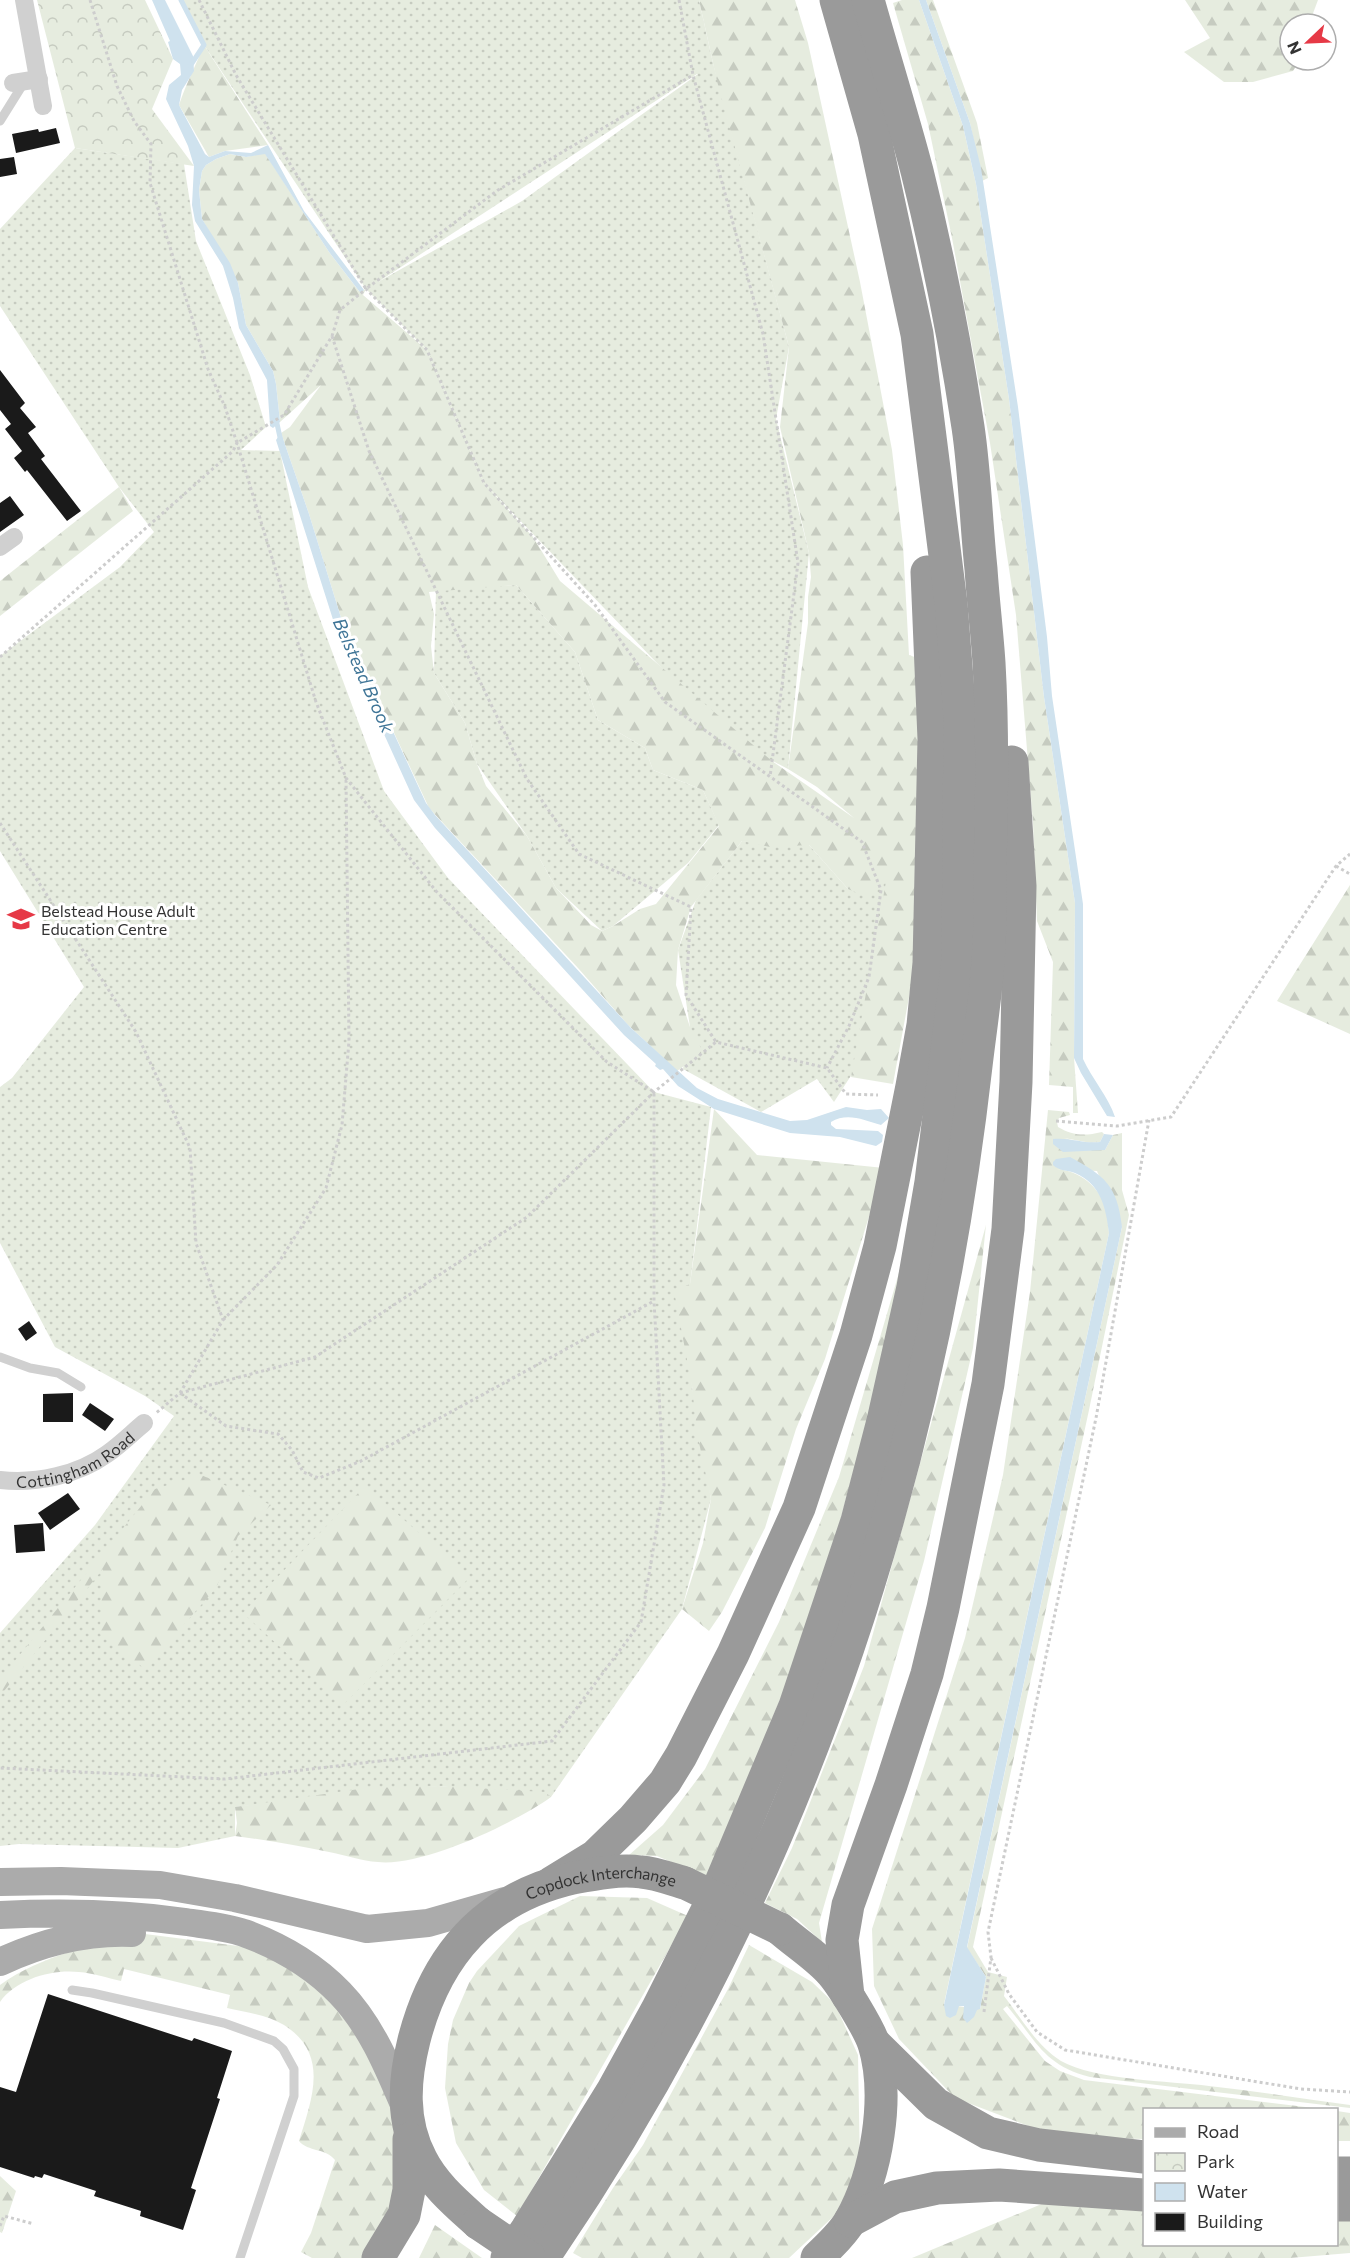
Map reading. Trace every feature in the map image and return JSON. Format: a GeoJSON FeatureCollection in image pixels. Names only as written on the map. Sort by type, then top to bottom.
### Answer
{"type":"FeatureCollection","features":[{"type":"Feature","properties":{"kind":"highway"},"geometry":{"type":"LineString","coordinates":[[507,2258],[613,2090],[658,2008],[718,1887],[795,1706],[857,1521],[883,1421],[913,1287],[931,1182],[958,959],[960,727],[951,603],[917,334],[874,134],[836,0]]}},
{"type":"Feature","properties":{"kind":"highway"},"geometry":{"type":"LineString","coordinates":[[543,2258],[622,2136],[691,2013],[748,1899],[809,1756],[848,1654],[873,1576],[913,1431],[943,1292],[966,1153],[989,958],[992,788],[989,664],[969,432],[949,315],[916,170],[868,0]]}},
{"type":"Feature","properties":{"kind":"highway"},"geometry":{"type":"LineString","coordinates":[[551,1883],[595,1856],[633,1819],[665,1782],[681,1756],[733,1654],[799,1508],[856,1335],[879,1246],[921,1035],[929,963],[934,739],[926,532],[909,391],[917,334]]}},
{"type":"Feature","properties":{"kind":"highway"},"geometry":{"type":"LineString","coordinates":[[848,1996],[842,1940],[848,1905],[920,1696],[944,1608],[988,1384],[1008,1229],[1016,1082],[1020,886],[1010,733],[989,664]]}},
{"type":"Feature","properties":{"kind":"highway","name":"Copdock Interchange"},"geometry":{"type":"LineString","coordinates":[[530,2258],[478,2223],[450,2198],[421,2160],[407,2117],[409,2060],[429,1992],[447,1959],[494,1911],[519,1896],[551,1883],[596,1873],[640,1872],[685,1882],[780,1929],[830,1971],[848,1996],[874,2043],[881,2087],[880,2128],[873,2166],[850,2221],[816,2258]]}},
{"type":"Feature","properties":{"kind":"highway"},"geometry":{"type":"LineString","coordinates":[[874,2043],[936,2104],[988,2133],[1039,2145],[1143,2157]]}},
{"type":"Feature","properties":{"kind":"highway"},"geometry":{"type":"LineString","coordinates":[[378,2258],[404,2215],[410,2171],[407,2117]]}},
{"type":"Feature","properties":{"kind":"highway"},"geometry":{"type":"LineString","coordinates":[[850,2221],[895,2197],[937,2188],[999,2185],[1143,2195]]}},
{"type":"Feature","properties":{"kind":"main road"},"geometry":{"type":"LineString","coordinates":[[0,1882],[61,1881],[160,1885],[246,1900],[367,1929],[428,1923],[519,1896]]}},
{"type":"Feature","properties":{"kind":"main road"},"geometry":{"type":"LineString","coordinates":[[0,1915],[64,1912],[153,1917],[242,1932],[287,1952],[314,1970],[339,1992],[368,2030],[386,2062],[407,2117]]}},
{"type":"Feature","properties":{"kind":"main road"},"geometry":{"type":"LineString","coordinates":[[0,1962],[72,1936],[110,1932],[211,1935],[242,1932]]}},
{"type":"Feature","properties":{"kind":"street"},"geometry":{"type":"LineString","coordinates":[[24,0],[20,82],[43,106]]}},
{"type":"Feature","properties":{"kind":"street","name":"Cottingham Road"},"geometry":{"type":"LineString","coordinates":[[0,1480],[20,1482],[68,1473],[106,1455],[144,1424]]}},
{"type":"Feature","properties":{"kind":"lane"},"geometry":{"type":"LineString","coordinates":[[0,121],[20,82]]}},
{"type":"Feature","properties":{"kind":"lane"},"geometry":{"type":"LineString","coordinates":[[0,1357],[30,1368],[58,1373],[81,1387]]}},
{"type":"Feature","properties":{"kind":"lane"},"geometry":{"type":"LineString","coordinates":[[72,1990],[224,2024],[274,2040],[283,2049],[294,2069],[294,2096],[240,2258]]}},
{"type":"Feature","properties":{"kind":"path"},"geometry":{"type":"LineString","coordinates":[[90,0],[117,86],[134,122],[151,144],[150,183],[208,369],[225,407],[237,443],[316,702],[346,778],[436,891],[607,1062],[654,1092]]}},
{"type":"Feature","properties":{"kind":"path"},"geometry":{"type":"LineString","coordinates":[[199,0],[236,75],[366,289],[427,350],[484,483],[595,605],[665,702],[862,842],[881,890],[869,977],[849,1026],[827,1068]]}},
{"type":"Feature","properties":{"kind":"path"},"geometry":{"type":"LineString","coordinates":[[679,0],[693,75],[763,334],[798,563],[770,777]]}},
{"type":"Feature","properties":{"kind":"path"},"geometry":{"type":"LineString","coordinates":[[0,657],[233,451],[237,443],[284,415],[332,336],[340,310],[498,190],[693,75]]}},
{"type":"Feature","properties":{"kind":"path"},"geometry":{"type":"LineString","coordinates":[[332,336],[369,451],[527,779],[579,854],[691,907],[686,995],[716,1042],[827,1068],[846,1094],[878,1095]]}},
{"type":"Feature","properties":{"kind":"path"},"geometry":{"type":"LineString","coordinates":[[144,1424],[180,1393],[223,1320],[278,1265],[326,1188],[342,1125],[349,1041],[346,778]]}},
{"type":"Feature","properties":{"kind":"path"},"geometry":{"type":"LineString","coordinates":[[0,823],[136,1032],[190,1148],[196,1243],[223,1320]]}},
{"type":"Feature","properties":{"kind":"path"},"geometry":{"type":"LineString","coordinates":[[1056,1121],[1082,1125],[1117,1126],[1170,1117],[1336,866],[1350,854]]}},
{"type":"Feature","properties":{"kind":"path"},"geometry":{"type":"LineString","coordinates":[[1336,866],[1350,874]]}},
{"type":"Feature","properties":{"kind":"path"},"geometry":{"type":"LineString","coordinates":[[180,1393],[315,1357],[527,1217],[654,1092],[716,1042]]}},
{"type":"Feature","properties":{"kind":"path"},"geometry":{"type":"LineString","coordinates":[[0,1768],[225,1779],[552,1741],[641,1622],[664,1485],[654,1301],[654,1092]]}},
{"type":"Feature","properties":{"kind":"path"},"geometry":{"type":"LineString","coordinates":[[984,2012],[991,1957],[988,1932],[1096,1418],[1149,1120]]}},
{"type":"Feature","properties":{"kind":"path"},"geometry":{"type":"LineString","coordinates":[[180,1393],[226,1426],[279,1434],[292,1450],[303,1472],[319,1478],[361,1461],[654,1301]]}},
{"type":"Feature","properties":{"kind":"path"},"geometry":{"type":"LineString","coordinates":[[991,1957],[1009,1994],[1037,2032],[1065,2050],[1301,2089],[1350,2092]]}},
{"type":"Feature","properties":{"kind":"path"},"geometry":{"type":"LineString","coordinates":[[0,2226],[4,2216],[34,2224]]}},
{"type":"Feature","properties":{"kind":"green space"},"geometry":{"type":"Polygon","coordinates":[[[37,0],[145,0],[173,59],[152,109],[194,166],[75,148],[37,0]]]}},
{"type":"Feature","properties":{"kind":"green space"},"geometry":{"type":"Polygon","coordinates":[[[181,0],[699,0],[713,63],[789,347],[776,419],[809,553],[788,769],[735,741],[678,685],[484,483],[427,350],[366,289],[204,45],[181,0]],[[698,74],[378,282],[522,201],[698,74]]]}},
{"type":"Feature","properties":{"kind":"green space"},"geometry":{"type":"Polygon","coordinates":[[[699,0],[795,0],[808,43],[860,282],[892,450],[903,545],[909,655],[920,659],[914,970],[893,1084],[851,1077],[887,876],[869,898],[848,889],[809,845],[770,847],[742,841],[691,907],[678,950],[676,985],[690,1027],[703,1052],[677,1071],[628,1025],[429,808],[342,621],[281,433],[290,427],[321,385],[280,422],[273,371],[246,325],[238,283],[202,219],[199,190],[202,171],[206,165],[230,154],[246,157],[265,153],[329,252],[359,291],[366,289],[363,295],[427,350],[484,483],[533,537],[560,581],[772,761],[854,818],[817,787],[788,769],[808,623],[811,577],[809,553],[780,427],[789,347],[717,81],[699,0]],[[516,585],[429,592],[434,614],[431,646],[434,673],[465,723],[486,786],[527,836],[556,888],[591,925],[602,931],[640,909],[656,904],[719,826],[703,790],[653,770],[645,748],[598,720],[575,652],[516,585]]]}},
{"type":"Feature","properties":{"kind":"green space"},"geometry":{"type":"Polygon","coordinates":[[[902,0],[919,0],[963,126],[976,184],[1009,399],[1044,697],[1075,903],[1074,1058],[1078,1113],[1073,1113],[1073,1087],[1049,1085],[1053,962],[1037,921],[1033,823],[1016,615],[990,443],[952,238],[928,124],[893,3],[902,0]]]}},
{"type":"Feature","properties":{"kind":"green space"},"geometry":{"type":"Polygon","coordinates":[[[926,0],[933,0],[977,123],[988,178],[982,181],[970,123],[926,0]]]}},
{"type":"Feature","properties":{"kind":"green space"},"geometry":{"type":"Polygon","coordinates":[[[1185,0],[1318,0],[1314,12],[1278,12],[1278,72],[1289,72],[1253,82],[1224,82],[1184,52],[1210,38],[1185,0]]]}},
{"type":"Feature","properties":{"kind":"green space"},"geometry":{"type":"Polygon","coordinates":[[[204,45],[268,145],[225,151],[209,157],[179,105],[204,45]]]}},
{"type":"Feature","properties":{"kind":"green space"},"geometry":{"type":"Polygon","coordinates":[[[75,148],[184,164],[196,241],[250,375],[266,427],[241,450],[280,451],[308,587],[384,791],[448,878],[654,1092],[711,1107],[690,1285],[692,1386],[711,1499],[682,1609],[551,1797],[438,1786],[235,1807],[235,1836],[178,1848],[19,1844],[0,1846],[0,1633],[95,1525],[174,1416],[145,1396],[55,1347],[0,1243],[0,1087],[12,1078],[84,987],[0,851],[0,656],[120,567],[154,532],[119,487],[0,306],[0,229],[75,148]]]}},
{"type":"Feature","properties":{"kind":"green space"},"geometry":{"type":"Polygon","coordinates":[[[119,487],[133,511],[0,616],[0,581],[119,487]]]}},
{"type":"Feature","properties":{"kind":"green space"},"geometry":{"type":"Polygon","coordinates":[[[516,585],[575,652],[598,720],[645,748],[653,770],[703,790],[719,825],[688,863],[613,926],[602,931],[556,888],[527,836],[477,764],[465,723],[434,673],[436,589],[516,585]]]}},
{"type":"Feature","properties":{"kind":"green space"},"geometry":{"type":"Polygon","coordinates":[[[742,841],[809,845],[848,889],[889,863],[874,1040],[834,1102],[817,1079],[761,1112],[683,1069],[690,1027],[678,950],[696,900],[742,841]]]}},
{"type":"Feature","properties":{"kind":"green space"},"geometry":{"type":"Polygon","coordinates":[[[1350,885],[1350,1034],[1277,1001],[1350,885]]]}},
{"type":"Feature","properties":{"kind":"green space"},"geometry":{"type":"Polygon","coordinates":[[[714,1109],[757,1155],[884,1168],[825,1359],[796,1429],[765,1528],[722,1612],[709,1631],[682,1609],[703,1543],[711,1499],[697,1433],[692,1386],[674,1291],[690,1284],[714,1109]]]}},
{"type":"Feature","properties":{"kind":"green space"},"geometry":{"type":"Polygon","coordinates":[[[1048,1110],[1069,1112],[1070,1115],[1059,1118],[1058,1127],[1074,1134],[1102,1132],[1104,1134],[1100,1142],[1091,1143],[1064,1138],[1105,1150],[1113,1135],[1122,1133],[1122,1190],[1129,1215],[973,1947],[988,1972],[1007,1977],[1004,1996],[1037,2040],[1052,2055],[1075,2067],[1112,2076],[1244,2090],[1350,2105],[1350,2108],[1090,2077],[1061,2066],[1051,2058],[1007,2006],[1003,2009],[1045,2061],[1060,2071],[1084,2080],[1314,2108],[1143,2108],[1143,2139],[1057,2137],[955,2098],[899,2039],[874,1986],[872,1929],[965,1638],[1003,1475],[1030,1292],[1048,1110]],[[1057,1169],[1074,1173],[1094,1187],[1106,1209],[1109,1233],[944,2004],[980,2009],[986,1977],[967,1948],[1122,1227],[1097,1171],[1057,1169]]]}},
{"type":"Feature","properties":{"kind":"green space"},"geometry":{"type":"Polygon","coordinates":[[[986,1225],[973,1348],[924,1561],[819,1923],[822,1942],[797,1919],[765,1903],[792,1848],[864,1666],[986,1225]]]}},
{"type":"Feature","properties":{"kind":"green space"},"geometry":{"type":"Polygon","coordinates":[[[908,1242],[897,1311],[814,1617],[707,1877],[657,1856],[629,1855],[663,1825],[705,1769],[779,1622],[839,1477],[908,1242]]]}},
{"type":"Feature","properties":{"kind":"green space"},"geometry":{"type":"Polygon","coordinates":[[[201,1475],[271,1505],[238,1536],[216,1588],[145,1669],[100,1634],[103,1569],[0,1696],[0,1679],[155,1489],[201,1475]]]}},
{"type":"Feature","properties":{"kind":"green space"},"geometry":{"type":"Polygon","coordinates":[[[365,1486],[470,1577],[343,1705],[243,1613],[365,1486]]]}},
{"type":"Feature","properties":{"kind":"green space"},"geometry":{"type":"Polygon","coordinates":[[[438,1786],[545,1792],[551,1797],[515,1819],[467,1841],[419,1858],[397,1862],[378,1862],[235,1836],[237,1823],[235,1807],[366,1788],[438,1786]]]}},
{"type":"Feature","properties":{"kind":"green space"},"geometry":{"type":"Polygon","coordinates":[[[580,1896],[647,1898],[688,1916],[517,2216],[484,2190],[456,2143],[445,2088],[448,2044],[453,2020],[469,1983],[477,1971],[519,1926],[580,1896]]]}},
{"type":"Feature","properties":{"kind":"green space"},"geometry":{"type":"Polygon","coordinates":[[[145,1934],[246,1947],[323,1984],[385,2076],[406,2166],[383,2228],[364,2258],[312,2258],[301,2252],[311,2233],[335,2160],[299,2141],[309,2109],[314,2078],[308,2049],[284,2025],[264,2016],[227,2008],[230,1995],[124,1969],[121,1981],[95,1974],[69,1971],[46,1974],[15,1987],[0,2002],[0,1985],[33,1966],[70,1952],[145,1934]]]}},
{"type":"Feature","properties":{"kind":"green space"},"geometry":{"type":"Polygon","coordinates":[[[749,1945],[812,1982],[835,2004],[858,2055],[860,2166],[835,2215],[789,2258],[582,2258],[573,2253],[643,2145],[728,1989],[749,1945]]]}},
{"type":"Feature","properties":{"kind":"green space"},"geometry":{"type":"Polygon","coordinates":[[[1338,2111],[1350,2113],[1350,2141],[1338,2141],[1338,2111]]]}},
{"type":"Feature","properties":{"kind":"green space"},"geometry":{"type":"Polygon","coordinates":[[[0,2176],[16,2191],[2,2233],[0,2232],[0,2176]]]}},
{"type":"Feature","properties":{"kind":"green space"},"geometry":{"type":"Polygon","coordinates":[[[1044,2203],[1143,2206],[1143,2246],[1338,2246],[1338,2217],[1350,2219],[1350,2253],[1290,2258],[912,2258],[1044,2203]]]}},
{"type":"Feature","properties":{"kind":"green space"},"geometry":{"type":"Polygon","coordinates":[[[435,2225],[482,2258],[419,2258],[435,2225]]]}},
{"type":"Feature","properties":{"kind":"water"},"geometry":{"type":"Polygon","coordinates":[[[152,0],[165,0],[193,56],[194,71],[182,90],[179,105],[205,154],[209,157],[225,151],[251,153],[268,145],[304,211],[364,290],[361,293],[359,291],[329,252],[265,154],[246,157],[230,154],[206,165],[202,171],[199,190],[202,219],[230,263],[238,283],[246,325],[273,371],[280,422],[273,428],[270,426],[267,380],[239,328],[223,266],[195,221],[192,205],[194,166],[188,146],[166,99],[169,85],[181,75],[180,64],[173,59],[168,42],[170,41],[152,0]]]}},
{"type":"Feature","properties":{"kind":"water"},"geometry":{"type":"Polygon","coordinates":[[[919,0],[926,0],[970,123],[981,168],[1018,407],[1047,637],[1052,696],[1083,904],[1083,1059],[1115,1117],[1107,1116],[1074,1058],[1075,903],[1044,697],[1009,399],[976,184],[963,126],[919,0]]]}},
{"type":"Feature","properties":{"kind":"water"},"geometry":{"type":"Polygon","coordinates":[[[281,433],[342,621],[426,803],[435,815],[631,1028],[697,1088],[718,1099],[790,1121],[807,1120],[846,1107],[881,1109],[889,1118],[881,1125],[849,1117],[837,1119],[831,1122],[831,1125],[836,1129],[878,1131],[883,1135],[882,1142],[876,1146],[840,1137],[790,1133],[714,1109],[678,1086],[663,1069],[660,1070],[655,1066],[656,1064],[624,1035],[435,828],[414,800],[336,629],[276,440],[281,433]]]}},
{"type":"Feature","properties":{"kind":"water"},"geometry":{"type":"Polygon","coordinates":[[[1104,1134],[1113,1135],[1105,1150],[1063,1152],[1053,1144],[1053,1139],[1100,1142],[1104,1134]]]}},
{"type":"Feature","properties":{"kind":"water"},"geometry":{"type":"Polygon","coordinates":[[[1070,1157],[1101,1176],[1113,1191],[1122,1227],[967,1947],[986,1977],[980,2009],[967,2023],[963,2018],[964,2006],[959,2006],[956,2015],[950,2018],[946,2016],[944,2005],[1109,1233],[1104,1206],[1096,1190],[1084,1178],[1053,1165],[1056,1159],[1070,1157]]]}},
{"type":"Feature","properties":{"kind":"building"},"geometry":{"type":"Polygon","coordinates":[[[56,128],[60,143],[16,153],[12,134],[56,128]]]}},
{"type":"Feature","properties":{"kind":"building"},"geometry":{"type":"Polygon","coordinates":[[[14,157],[17,174],[0,177],[0,159],[14,157]]]}},
{"type":"Feature","properties":{"kind":"building"},"geometry":{"type":"Polygon","coordinates":[[[0,370],[25,403],[20,408],[36,427],[28,433],[45,456],[41,459],[81,511],[67,521],[27,470],[25,472],[14,458],[22,451],[5,429],[11,424],[0,410],[0,370]]]}},
{"type":"Feature","properties":{"kind":"building"},"geometry":{"type":"Polygon","coordinates":[[[10,496],[24,515],[0,532],[0,503],[10,496]]]}},
{"type":"Feature","properties":{"kind":"building"},"geometry":{"type":"Polygon","coordinates":[[[29,1321],[37,1333],[26,1341],[18,1329],[29,1321]]]}},
{"type":"Feature","properties":{"kind":"building"},"geometry":{"type":"Polygon","coordinates":[[[73,1393],[73,1422],[43,1422],[43,1394],[73,1393]]]}},
{"type":"Feature","properties":{"kind":"building"},"geometry":{"type":"Polygon","coordinates":[[[90,1403],[114,1419],[105,1431],[82,1415],[90,1403]]]}},
{"type":"Feature","properties":{"kind":"building"},"geometry":{"type":"Polygon","coordinates":[[[68,1493],[80,1509],[50,1530],[38,1513],[68,1493]]]}},
{"type":"Feature","properties":{"kind":"building"},"geometry":{"type":"Polygon","coordinates":[[[43,1523],[45,1551],[16,1553],[14,1525],[43,1523]]]}},
{"type":"Feature","properties":{"kind":"building"},"geometry":{"type":"Polygon","coordinates":[[[48,1994],[192,2041],[194,2038],[232,2051],[217,2098],[220,2099],[191,2188],[196,2190],[183,2230],[140,2216],[141,2211],[94,2196],[96,2191],[44,2174],[42,2178],[35,2176],[34,2178],[0,2167],[0,2087],[16,2092],[48,1994]]]}},
{"type":"Feature","properties":{"kind":"waterway","name":"Belstead Brook"},"geometry":{"type":"LineString","coordinates":[[181,0],[204,45],[190,66]]}},
{"type":"Feature","properties":{"kind":"waterway","name":"Belstead Brook"},"geometry":{"type":"LineString","coordinates":[[276,419],[281,442]]}},
{"type":"Feature","properties":{"kind":"place","name":"Belstead House Adult Education Centre"},"geometry":{"type":"Point","coordinates":[21,919]}}]}
